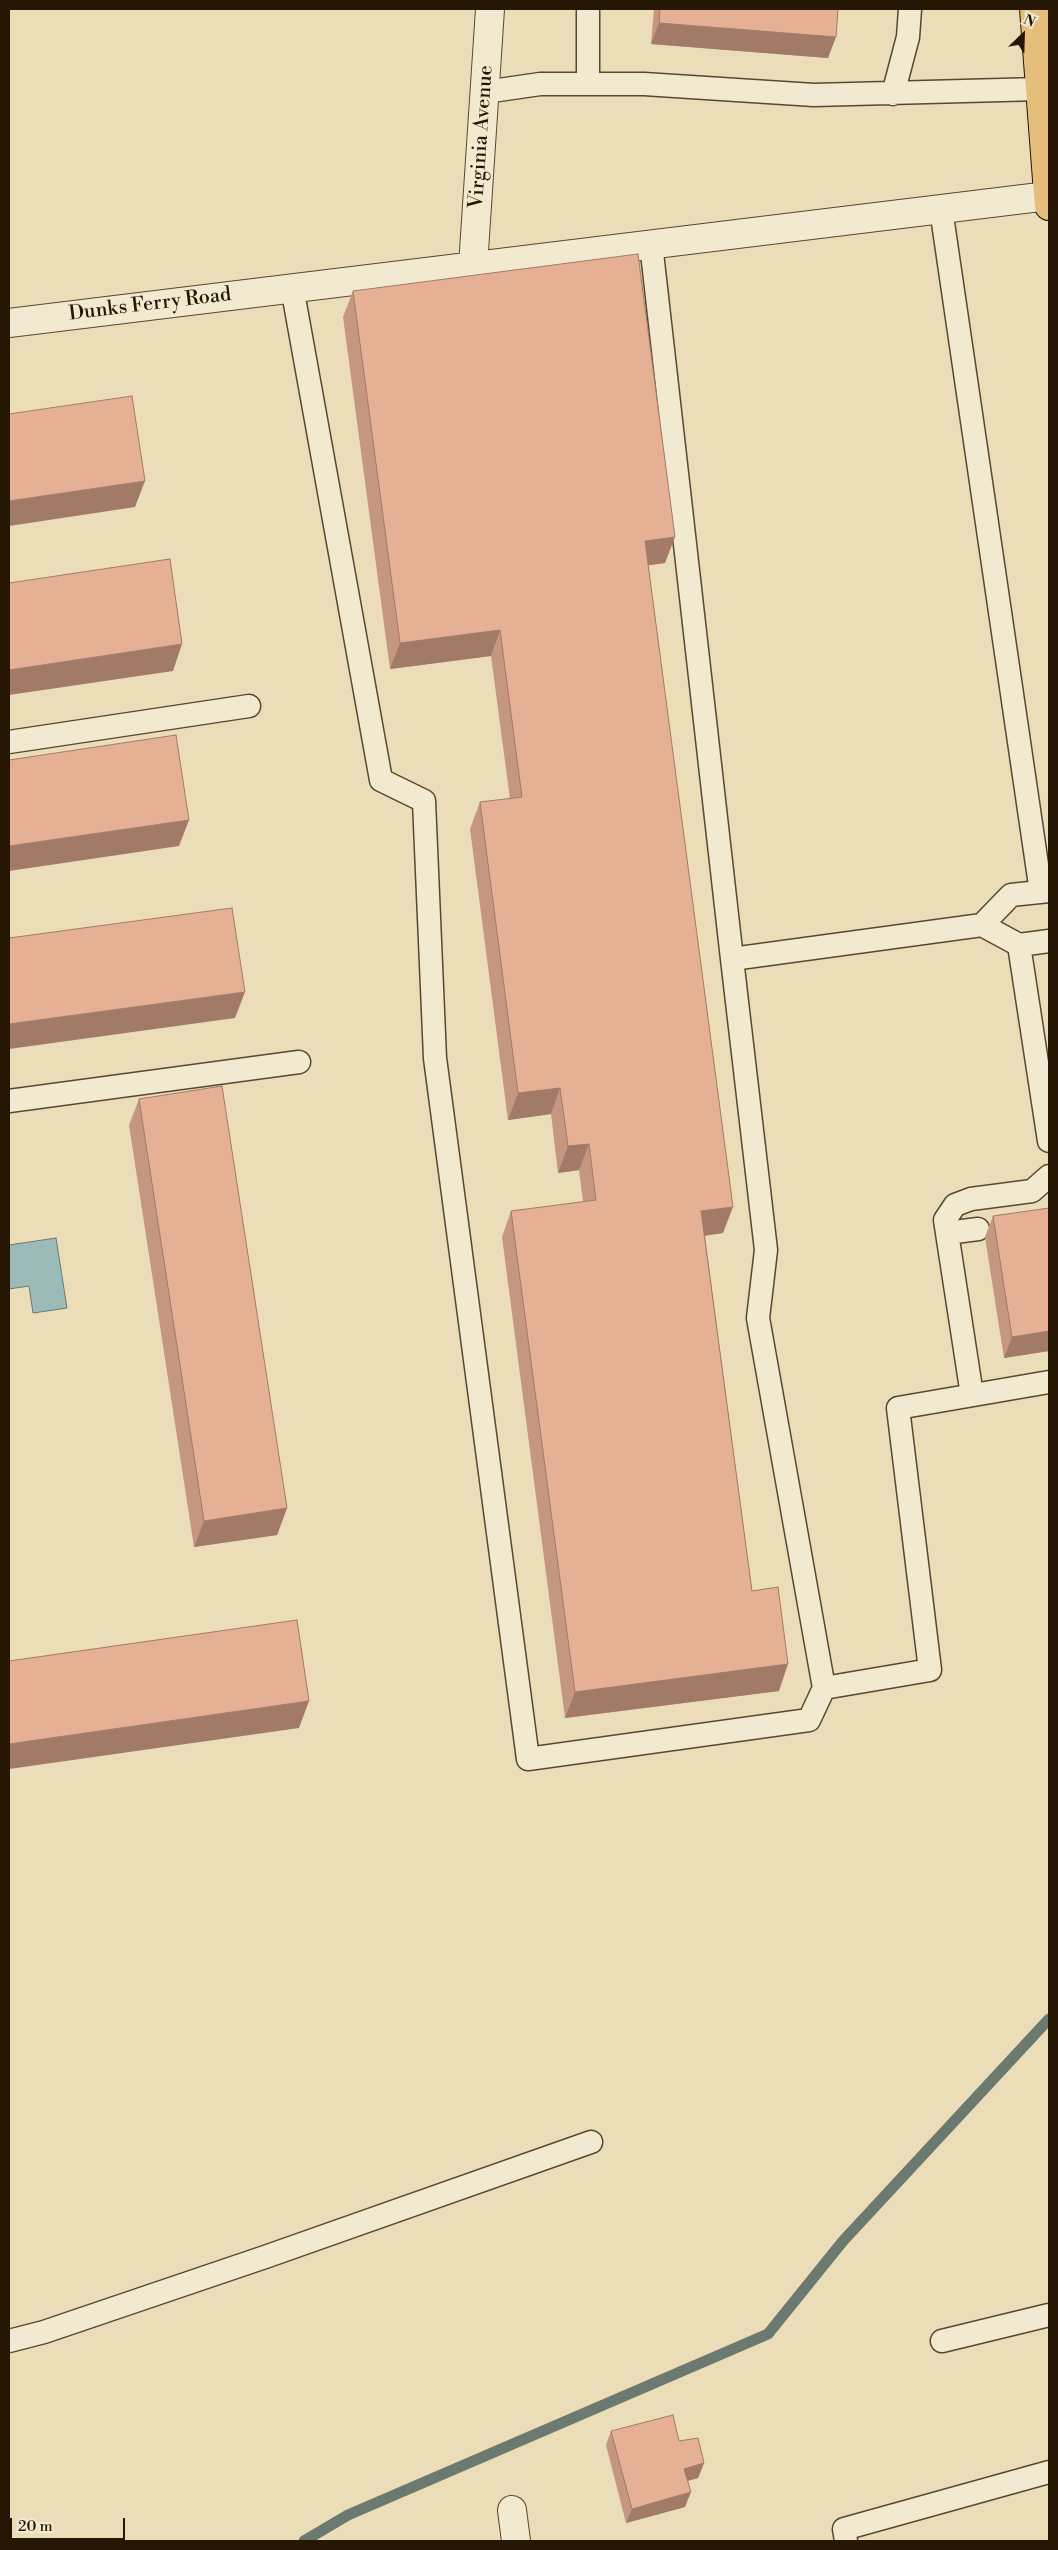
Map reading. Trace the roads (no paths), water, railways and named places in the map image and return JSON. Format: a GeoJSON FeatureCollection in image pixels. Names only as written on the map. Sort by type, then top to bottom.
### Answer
{"type":"FeatureCollection","features":[{"type":"Feature","properties":{"kind":"main road"},"geometry":{"type":"LineString","coordinates":[[1034,9],[1048,201]]}},
{"type":"Feature","properties":{"kind":"street","name":"Virginia Avenue"},"geometry":{"type":"LineString","coordinates":[[473,266],[490,9]]}},
{"type":"Feature","properties":{"kind":"street","name":"Dunks Ferry Road"},"geometry":{"type":"LineString","coordinates":[[9,323],[940,209],[1048,201]]}},
{"type":"Feature","properties":{"kind":"street"},"geometry":{"type":"LineString","coordinates":[[512,2510],[516,2541]]}},
{"type":"Feature","properties":{"kind":"lane"},"geometry":{"type":"LineString","coordinates":[[588,9],[588,84]]}},
{"type":"Feature","properties":{"kind":"lane"},"geometry":{"type":"LineString","coordinates":[[893,94],[908,37],[910,9]]}},
{"type":"Feature","properties":{"kind":"lane"},"geometry":{"type":"LineString","coordinates":[[485,92],[540,84],[644,84],[814,95],[1039,89]]}},
{"type":"Feature","properties":{"kind":"lane"},"geometry":{"type":"LineString","coordinates":[[940,209],[1045,891],[1011,895],[982,925]]}},
{"type":"Feature","properties":{"kind":"lane"},"geometry":{"type":"LineString","coordinates":[[292,287],[381,780],[424,801],[435,1058],[528,1759],[809,1720],[824,1688],[758,1318],[766,1250],[651,244]]}},
{"type":"Feature","properties":{"kind":"lane"},"geometry":{"type":"LineString","coordinates":[[9,742],[250,706]]}},
{"type":"Feature","properties":{"kind":"lane"},"geometry":{"type":"LineString","coordinates":[[732,959],[982,925],[1019,945],[1049,942]]}},
{"type":"Feature","properties":{"kind":"lane"},"geometry":{"type":"LineString","coordinates":[[1019,945],[1049,1142]]}},
{"type":"Feature","properties":{"kind":"lane"},"geometry":{"type":"LineString","coordinates":[[9,1101],[299,1062]]}},
{"type":"Feature","properties":{"kind":"lane"},"geometry":{"type":"LineString","coordinates":[[972,1395],[946,1220],[955,1205],[971,1199],[1032,1191],[1046,1178]]}},
{"type":"Feature","properties":{"kind":"lane"},"geometry":{"type":"LineString","coordinates":[[1036,1209],[1040,1202],[1046,1178]]}},
{"type":"Feature","properties":{"kind":"lane"},"geometry":{"type":"LineString","coordinates":[[948,1233],[978,1229]]}},
{"type":"Feature","properties":{"kind":"lane"},"geometry":{"type":"LineString","coordinates":[[824,1688],[930,1670],[898,1408],[1049,1382]]}},
{"type":"Feature","properties":{"kind":"lane"},"geometry":{"type":"LineString","coordinates":[[9,2341],[44,2332],[265,2257],[591,2142]]}},
{"type":"Feature","properties":{"kind":"lane"},"geometry":{"type":"LineString","coordinates":[[942,2341],[1049,2314]]}},
{"type":"Feature","properties":{"kind":"lane"},"geometry":{"type":"LineString","coordinates":[[846,2541],[844,2529],[1049,2472]]}},
{"type":"Feature","properties":{"kind":"water"},"geometry":{"type":"Polygon","coordinates":[[[56,1238],[67,1308],[33,1313],[29,1286],[9,1289],[9,1245],[56,1238]]]}},
{"type":"Feature","properties":{"kind":"waterway"},"geometry":{"type":"LineString","coordinates":[[304,2541],[348,2515],[768,2334],[843,2241],[1049,2019]]}}]}
